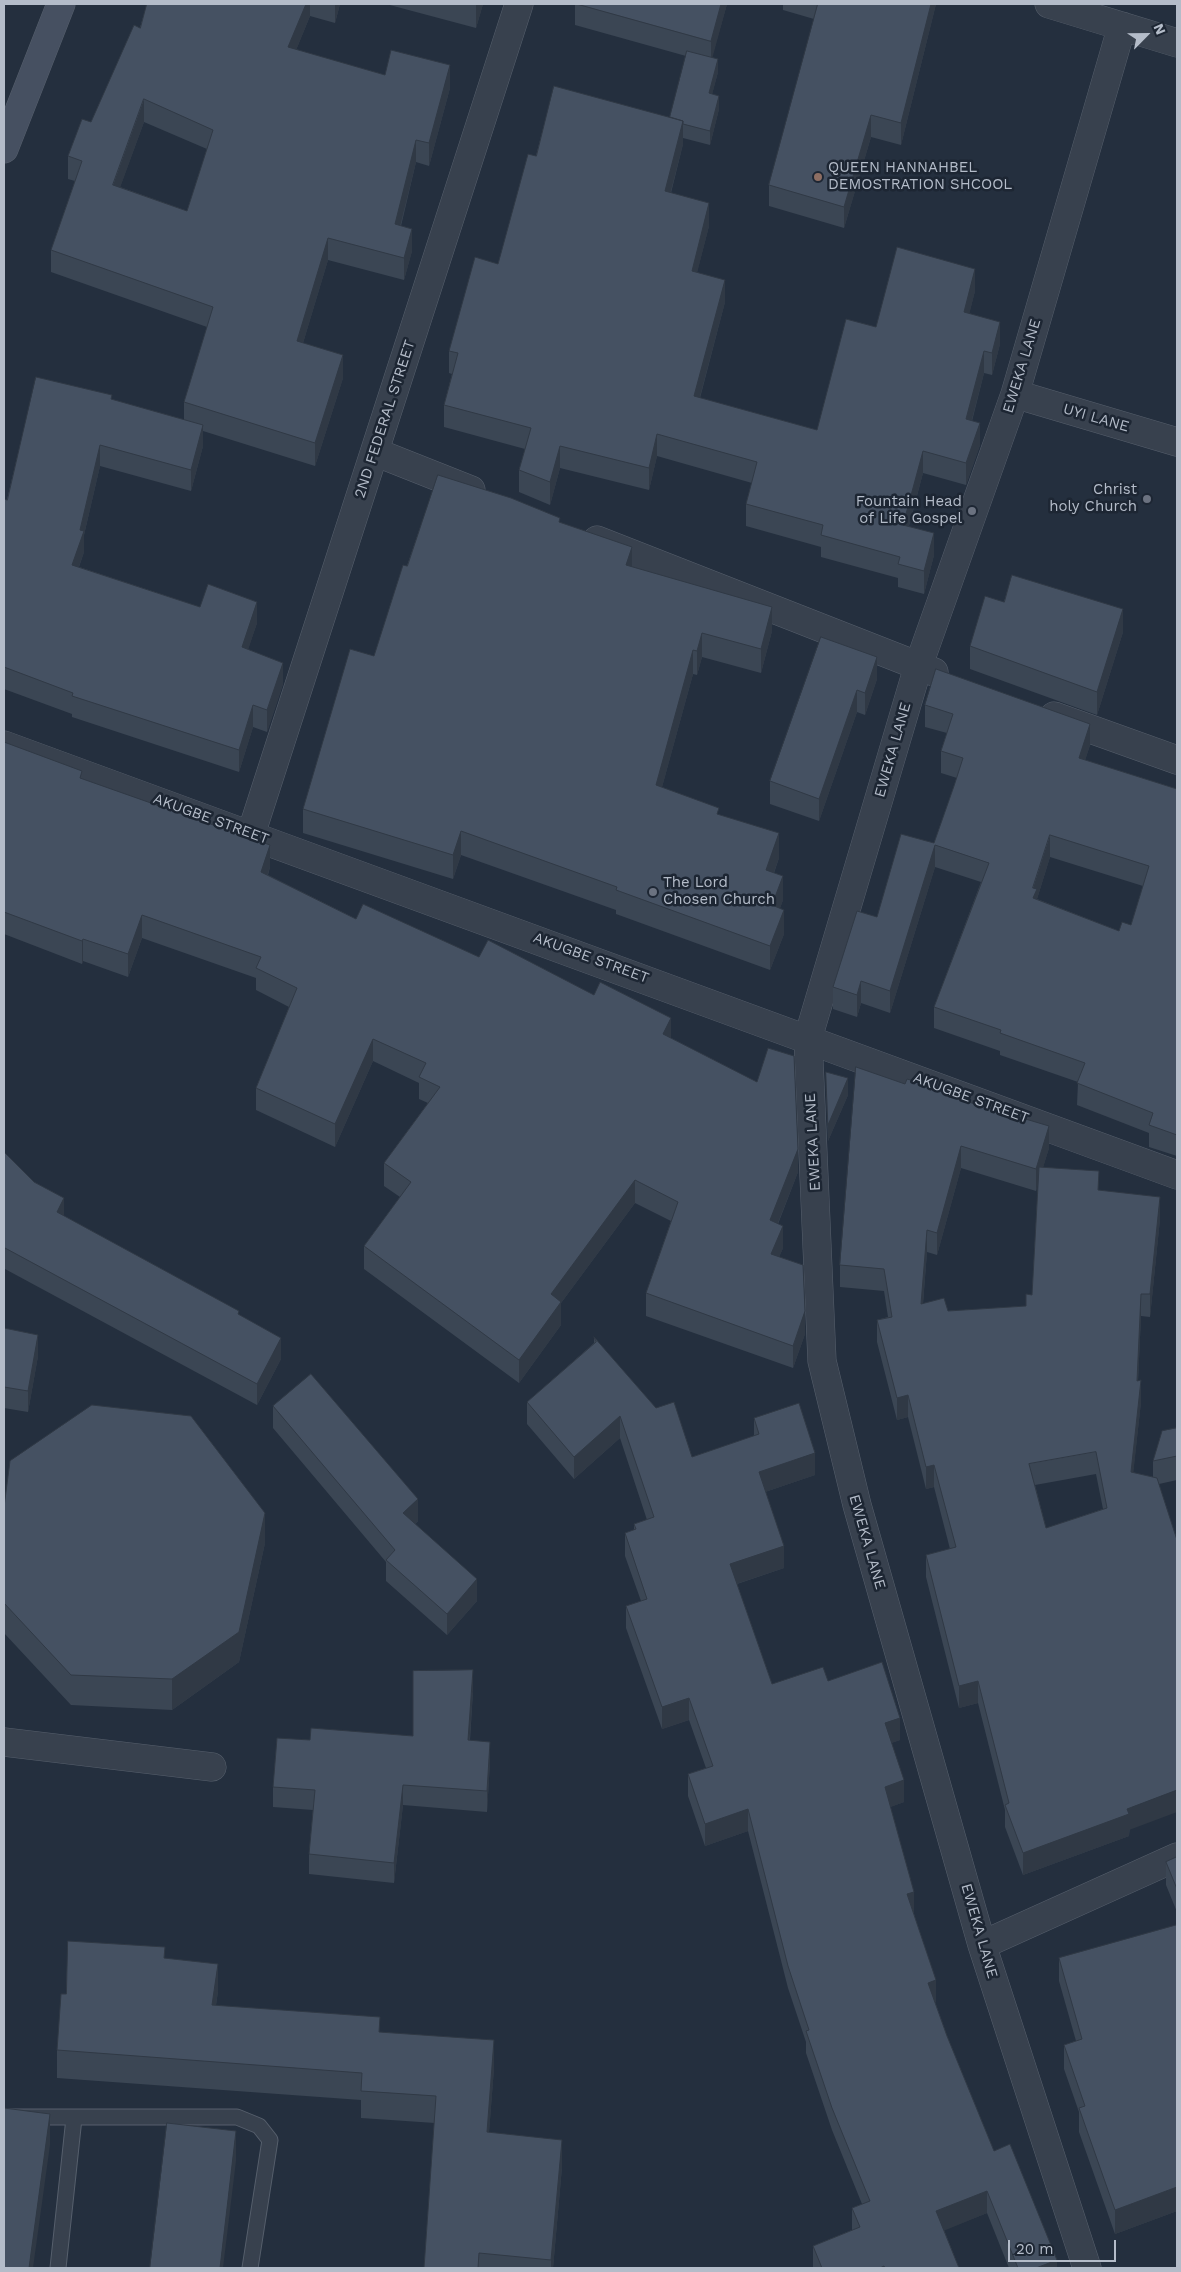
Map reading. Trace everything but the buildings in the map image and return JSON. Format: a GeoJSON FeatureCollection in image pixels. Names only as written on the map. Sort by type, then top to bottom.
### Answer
{"type":"FeatureCollection","features":[{"type":"Feature","properties":{"kind":"street"},"geometry":{"type":"LineString","coordinates":[[4,149],[62,4]]}},
{"type":"Feature","properties":{"kind":"street","name":"2ND FEDERAL STREET"},"geometry":{"type":"LineString","coordinates":[[251,834],[519,4]]}},
{"type":"Feature","properties":{"kind":"street"},"geometry":{"type":"LineString","coordinates":[[1049,4],[1177,43]]}},
{"type":"Feature","properties":{"kind":"street","name":"EWEKA LANE"},"geometry":{"type":"LineString","coordinates":[[1087,2268],[982,1945],[856,1505],[822,1361],[808,1038],[918,667],[1015,394],[1122,26]]}},
{"type":"Feature","properties":{"kind":"street","name":"UYI LANE"},"geometry":{"type":"LineString","coordinates":[[1015,394],[1177,442]]}},
{"type":"Feature","properties":{"kind":"street"},"geometry":{"type":"LineString","coordinates":[[374,452],[494,499]]}},
{"type":"Feature","properties":{"kind":"street"},"geometry":{"type":"LineString","coordinates":[[577,532],[955,680]]}},
{"type":"Feature","properties":{"kind":"street"},"geometry":{"type":"LineString","coordinates":[[1029,707],[1177,760]]}},
{"type":"Feature","properties":{"kind":"street","name":"AKUGBE STREET"},"geometry":{"type":"LineString","coordinates":[[4,745],[808,1038],[1177,1175]]}},
{"type":"Feature","properties":{"kind":"street"},"geometry":{"type":"LineString","coordinates":[[4,1742],[212,1767]]}},
{"type":"Feature","properties":{"kind":"street"},"geometry":{"type":"LineString","coordinates":[[982,1945],[1177,1857]]}},
{"type":"Feature","properties":{"kind":"lane"},"geometry":{"type":"LineString","coordinates":[[4,2117],[237,2117],[259,2126],[270,2140],[250,2268]]}},
{"type":"Feature","properties":{"kind":"lane"},"geometry":{"type":"LineString","coordinates":[[58,2268],[74,2118]]}},
{"type":"Feature","properties":{"kind":"place","name":"QUEEN HANNAHBEL DEMOSTRATION SHCOOL"},"geometry":{"type":"Point","coordinates":[818,177]}},
{"type":"Feature","properties":{"kind":"place","name":"Christ holy Church"},"geometry":{"type":"Point","coordinates":[1147,499]}},
{"type":"Feature","properties":{"kind":"place","name":"Fountain Head of Life Gospel"},"geometry":{"type":"Point","coordinates":[972,511]}},
{"type":"Feature","properties":{"kind":"place","name":"The Lord Chosen Church"},"geometry":{"type":"Point","coordinates":[653,892]}}]}
